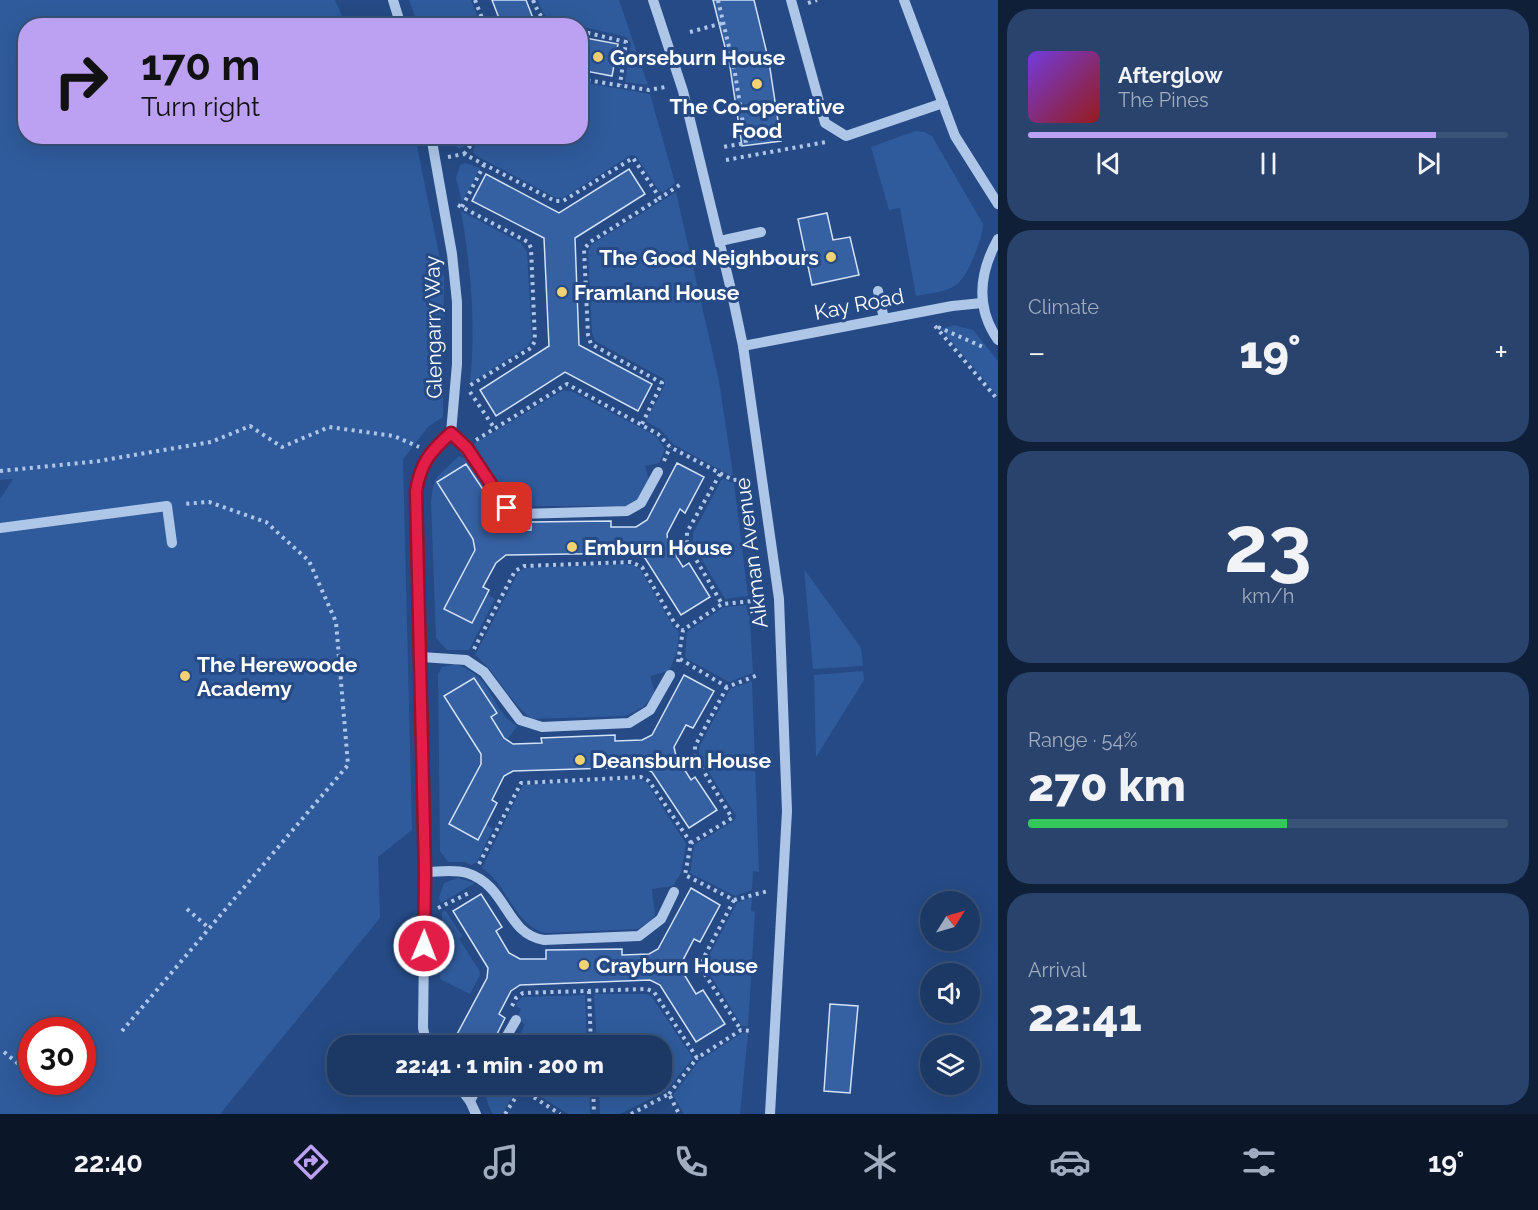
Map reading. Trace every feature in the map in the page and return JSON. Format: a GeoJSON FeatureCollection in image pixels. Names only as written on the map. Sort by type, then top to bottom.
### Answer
{"type":"FeatureCollection","features":[{"type":"Feature","properties":{"kind":"street"},"geometry":{"type":"LineString","coordinates":[[393,0],[399,18]]}},
{"type":"Feature","properties":{"kind":"street","name":"Aikman Avenue"},"geometry":{"type":"LineString","coordinates":[[653,0],[680,83],[720,241],[743,346],[779,599],[787,811],[770,1114]]}},
{"type":"Feature","properties":{"kind":"street"},"geometry":{"type":"LineString","coordinates":[[791,0],[825,123],[846,136],[943,103]]}},
{"type":"Feature","properties":{"kind":"street"},"geometry":{"type":"LineString","coordinates":[[904,0],[955,135],[998,204]]}},
{"type":"Feature","properties":{"kind":"street","name":"Glengarry Way"},"geometry":{"type":"LineString","coordinates":[[433,144],[452,254],[456,302],[458,364],[451,433]]}},
{"type":"Feature","properties":{"kind":"street"},"geometry":{"type":"LineString","coordinates":[[720,241],[761,232]]}},
{"type":"Feature","properties":{"kind":"street"},"geometry":{"type":"LineString","coordinates":[[995,345],[982,303],[982,280],[987,259],[998,239]]}},
{"type":"Feature","properties":{"kind":"street"},"geometry":{"type":"LineString","coordinates":[[878,291],[884,319]]}},
{"type":"Feature","properties":{"kind":"street","name":"Kay Road"},"geometry":{"type":"LineString","coordinates":[[743,346],[920,312],[982,303]]}},
{"type":"Feature","properties":{"kind":"street"},"geometry":{"type":"LineString","coordinates":[[425,1035],[425,872],[416,491],[420,468],[431,452],[451,433],[467,448],[507,508],[519,514],[627,511],[641,503],[658,472]]}},
{"type":"Feature","properties":{"kind":"street"},"geometry":{"type":"LineString","coordinates":[[0,528],[167,506],[171,543]]}},
{"type":"Feature","properties":{"kind":"street"},"geometry":{"type":"LineString","coordinates":[[421,657],[468,661],[483,672],[520,720],[542,727],[629,723],[650,710],[670,675]]}},
{"type":"Feature","properties":{"kind":"street"},"geometry":{"type":"LineString","coordinates":[[425,872],[464,872],[487,883],[520,930],[531,938],[544,940],[639,936],[661,919],[674,892]]}},
{"type":"Feature","properties":{"kind":"street"},"geometry":{"type":"LineString","coordinates":[[507,1035],[516,1020]]}},
{"type":"Feature","properties":{"kind":"street"},"geometry":{"type":"LineString","coordinates":[[466,1095],[476,1114]]}},
{"type":"Feature","properties":{"kind":"street"},"geometry":{"type":"LineString","coordinates":[[470,1101],[473,1095]]}},
{"type":"Feature","properties":{"kind":"path"},"geometry":{"type":"LineString","coordinates":[[475,0],[482,18]]}},
{"type":"Feature","properties":{"kind":"path"},"geometry":{"type":"LineString","coordinates":[[533,0],[542,18]]}},
{"type":"Feature","properties":{"kind":"path"},"geometry":{"type":"LineString","coordinates":[[718,0],[735,73],[746,143],[723,147]]}},
{"type":"Feature","properties":{"kind":"path"},"geometry":{"type":"LineString","coordinates":[[690,32],[723,24]]}},
{"type":"Feature","properties":{"kind":"path"},"geometry":{"type":"LineString","coordinates":[[588,33],[626,42],[620,85]]}},
{"type":"Feature","properties":{"kind":"path"},"geometry":{"type":"LineString","coordinates":[[588,80],[649,90],[680,83]]}},
{"type":"Feature","properties":{"kind":"path"},"geometry":{"type":"LineString","coordinates":[[726,160],[834,141],[840,132]]}},
{"type":"Feature","properties":{"kind":"path"},"geometry":{"type":"LineString","coordinates":[[464,154],[472,144]]}},
{"type":"Feature","properties":{"kind":"path"},"geometry":{"type":"LineString","coordinates":[[436,159],[464,154],[555,201],[563,201],[633,158],[660,198]]}},
{"type":"Feature","properties":{"kind":"path"},"geometry":{"type":"LineString","coordinates":[[462,207],[484,165]]}},
{"type":"Feature","properties":{"kind":"path"},"geometry":{"type":"LineString","coordinates":[[642,424],[662,383],[591,344],[588,335],[584,249],[590,242],[681,184]]}},
{"type":"Feature","properties":{"kind":"path"},"geometry":{"type":"LineString","coordinates":[[457,204],[528,242],[531,248],[535,341],[531,348],[467,388],[495,429]]}},
{"type":"Feature","properties":{"kind":"path"},"geometry":{"type":"LineString","coordinates":[[920,312],[935,326],[998,400]]}},
{"type":"Feature","properties":{"kind":"path"},"geometry":{"type":"LineString","coordinates":[[935,326],[995,345]]}},
{"type":"Feature","properties":{"kind":"path"},"geometry":{"type":"LineString","coordinates":[[467,448],[567,384],[642,424],[658,434],[670,447],[720,474],[733,480],[762,478]]}},
{"type":"Feature","properties":{"kind":"path"},"geometry":{"type":"LineString","coordinates":[[0,471],[99,461],[211,442],[250,426],[282,447],[329,428],[394,436],[431,452]]}},
{"type":"Feature","properties":{"kind":"path"},"geometry":{"type":"LineString","coordinates":[[720,474],[687,532],[687,544],[722,604]]}},
{"type":"Feature","properties":{"kind":"path"},"geometry":{"type":"LineString","coordinates":[[122,1031],[348,765],[336,622],[309,561],[266,522],[209,502],[167,506]]}},
{"type":"Feature","properties":{"kind":"path"},"geometry":{"type":"LineString","coordinates":[[468,661],[515,571],[524,566],[631,562],[642,567],[675,624],[683,630]]}},
{"type":"Feature","properties":{"kind":"path"},"geometry":{"type":"LineString","coordinates":[[683,630],[722,604],[779,599]]}},
{"type":"Feature","properties":{"kind":"path"},"geometry":{"type":"LineString","coordinates":[[670,675],[680,659],[683,630]]}},
{"type":"Feature","properties":{"kind":"path"},"geometry":{"type":"LineString","coordinates":[[680,659],[727,687]]}},
{"type":"Feature","properties":{"kind":"path"},"geometry":{"type":"LineString","coordinates":[[690,843],[732,818],[695,757],[695,746],[727,687],[758,675]]}},
{"type":"Feature","properties":{"kind":"path"},"geometry":{"type":"LineString","coordinates":[[474,876],[520,783],[641,777],[649,781],[690,843],[685,875],[734,900]]}},
{"type":"Feature","properties":{"kind":"path"},"geometry":{"type":"LineString","coordinates":[[441,909],[487,883]]}},
{"type":"Feature","properties":{"kind":"path"},"geometry":{"type":"LineString","coordinates":[[741,1030],[702,970],[702,961],[734,900],[762,891],[783,893]]}},
{"type":"Feature","properties":{"kind":"path"},"geometry":{"type":"LineString","coordinates":[[187,909],[209,928]]}},
{"type":"Feature","properties":{"kind":"path"},"geometry":{"type":"LineString","coordinates":[[516,1020],[508,1014],[516,998],[523,993],[647,989],[654,992],[697,1058]]}},
{"type":"Feature","properties":{"kind":"path"},"geometry":{"type":"LineString","coordinates":[[589,991],[591,1035]]}},
{"type":"Feature","properties":{"kind":"path"},"geometry":{"type":"LineString","coordinates":[[672,1091],[697,1058],[741,1030],[752,1031]]}},
{"type":"Feature","properties":{"kind":"path"},"geometry":{"type":"LineString","coordinates":[[4,1052],[18,1064]]}},
{"type":"Feature","properties":{"kind":"path"},"geometry":{"type":"LineString","coordinates":[[505,1114],[517,1095]]}},
{"type":"Feature","properties":{"kind":"path"},"geometry":{"type":"LineString","coordinates":[[530,1095],[560,1114]]}},
{"type":"Feature","properties":{"kind":"path"},"geometry":{"type":"LineString","coordinates":[[593,1095],[594,1114]]}},
{"type":"Feature","properties":{"kind":"path"},"geometry":{"type":"LineString","coordinates":[[632,1114],[669,1095],[679,1114]]}},
{"type":"Feature","properties":{"kind":"shaded area","name":"The Herewoode Academy"},"geometry":{"type":"Polygon","coordinates":[[[0,0],[335,0],[343,18],[18,18],[18,144],[416,144],[444,278],[443,417],[429,426],[403,459],[412,830],[378,857],[380,918],[220,1114],[0,1114],[0,499],[13,479],[0,480],[0,0]]]}},
{"type":"Feature","properties":{"kind":"shaded area"},"geometry":{"type":"Polygon","coordinates":[[[409,0],[471,0],[478,18],[415,18],[409,0]]]}},
{"type":"Feature","properties":{"kind":"shaded area"},"geometry":{"type":"Polygon","coordinates":[[[538,0],[619,0],[648,85],[625,82],[631,43],[626,37],[588,28],[588,18],[549,18],[543,13],[538,0]]]}},
{"type":"Feature","properties":{"kind":"shaded area"},"geometry":{"type":"Polygon","coordinates":[[[588,83],[650,94],[675,183],[664,192],[659,191],[636,156],[631,155],[563,198],[556,198],[475,155],[473,150],[477,144],[588,144],[588,83]]]}},
{"type":"Feature","properties":{"kind":"shaded area"},"geometry":{"type":"Polygon","coordinates":[[[915,131],[932,136],[983,224],[974,256],[959,282],[946,290],[916,296],[900,208],[889,210],[871,147],[915,131]]]}},
{"type":"Feature","properties":{"kind":"shaded area"},"geometry":{"type":"Polygon","coordinates":[[[454,144],[468,144],[459,149],[454,144]]]}},
{"type":"Feature","properties":{"kind":"shaded area"},"geometry":{"type":"Polygon","coordinates":[[[465,163],[480,168],[462,202],[456,178],[460,165],[465,163]]]}},
{"type":"Feature","properties":{"kind":"shaded area"},"geometry":{"type":"Polygon","coordinates":[[[676,192],[719,381],[733,474],[731,476],[673,444],[661,430],[646,421],[665,385],[664,379],[595,341],[592,333],[588,252],[591,245],[676,192]]]}},
{"type":"Feature","properties":{"kind":"shaded area"},"geometry":{"type":"Polygon","coordinates":[[[461,211],[521,243],[527,252],[532,338],[528,346],[470,383],[473,340],[472,297],[461,211]]]}},
{"type":"Feature","properties":{"kind":"shaded area"},"geometry":{"type":"Polygon","coordinates":[[[954,325],[973,330],[998,361],[998,396],[941,329],[954,325]]]}},
{"type":"Feature","properties":{"kind":"shaded area"},"geometry":{"type":"Polygon","coordinates":[[[562,391],[571,391],[656,436],[665,449],[659,463],[645,466],[649,481],[639,499],[626,506],[532,506],[513,498],[498,482],[474,444],[562,391]]]}},
{"type":"Feature","properties":{"kind":"shaded area"},"geometry":{"type":"Polygon","coordinates":[[[459,456],[468,460],[507,513],[498,526],[496,525],[483,505],[490,500],[466,464],[437,482],[473,539],[475,550],[444,609],[471,623],[487,594],[495,599],[469,650],[447,650],[436,638],[431,501],[433,486],[438,476],[459,456]]]}},
{"type":"Feature","properties":{"kind":"shaded area"},"geometry":{"type":"Polygon","coordinates":[[[722,479],[734,483],[748,596],[725,599],[693,544],[693,533],[722,479]]]}},
{"type":"Feature","properties":{"kind":"shaded area"},"geometry":{"type":"Polygon","coordinates":[[[631,564],[640,569],[673,626],[679,632],[677,652],[669,671],[650,676],[655,693],[643,707],[626,716],[532,719],[516,704],[490,670],[475,655],[518,573],[524,568],[631,564]]]}},
{"type":"Feature","properties":{"kind":"shaded area"},"geometry":{"type":"Polygon","coordinates":[[[804,569],[861,648],[863,666],[813,669],[804,569]]]}},
{"type":"Feature","properties":{"kind":"shaded area"},"geometry":{"type":"Polygon","coordinates":[[[749,605],[753,673],[729,682],[685,658],[687,632],[724,607],[749,605]]]}},
{"type":"Feature","properties":{"kind":"shaded area"},"geometry":{"type":"Polygon","coordinates":[[[455,664],[468,669],[478,677],[508,720],[517,726],[507,740],[504,738],[491,717],[497,713],[474,678],[445,696],[481,754],[481,764],[450,824],[478,839],[486,824],[493,829],[477,862],[471,865],[465,862],[448,862],[440,851],[438,674],[442,667],[455,664]]]}},
{"type":"Feature","properties":{"kind":"shaded area"},"geometry":{"type":"Polygon","coordinates":[[[863,671],[864,680],[816,757],[814,675],[863,671]]]}},
{"type":"Feature","properties":{"kind":"shaded area"},"geometry":{"type":"Polygon","coordinates":[[[752,681],[759,872],[753,871],[752,890],[735,896],[690,873],[694,845],[734,821],[736,816],[699,756],[699,747],[730,689],[752,681]]]}},
{"type":"Feature","properties":{"kind":"shaded area"},"geometry":{"type":"Polygon","coordinates":[[[640,779],[647,783],[686,844],[681,873],[673,886],[652,889],[655,915],[651,921],[637,929],[545,933],[534,929],[518,913],[491,875],[482,868],[523,785],[640,779]]]}},
{"type":"Feature","properties":{"kind":"shaded area"},"geometry":{"type":"Polygon","coordinates":[[[458,878],[475,883],[441,903],[439,898],[444,883],[458,878]]]}},
{"type":"Feature","properties":{"kind":"shaded area"},"geometry":{"type":"Polygon","coordinates":[[[752,897],[751,911],[755,912],[748,1026],[742,1026],[706,968],[706,961],[737,903],[752,897]]]}},
{"type":"Feature","properties":{"kind":"shaded area"},"geometry":{"type":"Polygon","coordinates":[[[445,910],[462,936],[459,939],[479,970],[480,975],[470,994],[440,979],[442,913],[445,910]]]}},
{"type":"Feature","properties":{"kind":"shaded area"},"geometry":{"type":"Polygon","coordinates":[[[594,994],[646,994],[651,996],[693,1058],[672,1084],[672,1035],[596,1035],[594,994]]]}},
{"type":"Feature","properties":{"kind":"shaded area"},"geometry":{"type":"Polygon","coordinates":[[[585,995],[587,1035],[519,1035],[525,1025],[517,1018],[521,1009],[515,1005],[523,997],[585,995]]]}},
{"type":"Feature","properties":{"kind":"shaded area"},"geometry":{"type":"Polygon","coordinates":[[[742,1033],[748,1033],[740,1114],[684,1114],[673,1095],[699,1061],[742,1033]]]}},
{"type":"Feature","properties":{"kind":"shaded area"},"geometry":{"type":"Polygon","coordinates":[[[514,1095],[502,1114],[493,1114],[486,1096],[514,1095]]]}},
{"type":"Feature","properties":{"kind":"shaded area"},"geometry":{"type":"Polygon","coordinates":[[[538,1095],[589,1095],[590,1114],[568,1114],[538,1095]]]}},
{"type":"Feature","properties":{"kind":"shaded area"},"geometry":{"type":"Polygon","coordinates":[[[599,1095],[658,1095],[620,1114],[600,1114],[599,1095]]]}},
{"type":"Feature","properties":{"kind":"building"},"geometry":{"type":"Polygon","coordinates":[[[492,0],[526,0],[533,18],[499,18],[492,0]]]}},
{"type":"Feature","properties":{"kind":"building","name":"The Co-operative Food"},"geometry":{"type":"Polygon","coordinates":[[[713,0],[754,0],[769,62],[781,141],[742,146],[730,67],[713,0]]]}},
{"type":"Feature","properties":{"kind":"building","name":"Gorseburn House"},"geometry":{"type":"Polygon","coordinates":[[[588,38],[618,44],[612,76],[588,72],[588,38]]]}},
{"type":"Feature","properties":{"kind":"building","name":"Framland House"},"geometry":{"type":"Polygon","coordinates":[[[629,169],[645,194],[575,238],[579,345],[652,384],[638,411],[565,372],[496,416],[480,390],[549,346],[544,238],[472,201],[486,174],[559,213],[629,169]]]}},
{"type":"Feature","properties":{"kind":"building","name":"The Good Neighbours"},"geometry":{"type":"Polygon","coordinates":[[[827,213],[833,240],[850,237],[859,275],[812,285],[798,219],[827,213]]]}},
{"type":"Feature","properties":{"kind":"building","name":"Emburn House"},"geometry":{"type":"Polygon","coordinates":[[[677,463],[704,477],[685,513],[680,509],[667,534],[668,543],[683,567],[689,563],[710,597],[681,615],[645,558],[636,553],[506,555],[496,563],[483,587],[489,590],[472,623],[444,609],[475,550],[473,539],[437,482],[466,464],[490,500],[483,505],[496,525],[505,530],[531,530],[531,522],[611,521],[611,527],[636,527],[647,520],[677,463]]]}},
{"type":"Feature","properties":{"kind":"building","name":"Deansburn House"},"geometry":{"type":"Polygon","coordinates":[[[684,675],[714,691],[693,728],[686,725],[674,747],[676,756],[691,780],[695,777],[717,810],[689,828],[652,772],[643,767],[513,771],[504,776],[492,800],[497,803],[478,840],[449,824],[481,764],[481,754],[444,696],[474,678],[497,713],[491,717],[504,738],[513,744],[542,743],[541,738],[615,735],[615,741],[642,740],[652,735],[684,675]]]}},
{"type":"Feature","properties":{"kind":"building","name":"Crayburn House"},"geometry":{"type":"Polygon","coordinates":[[[691,888],[720,905],[700,942],[694,939],[682,962],[682,971],[696,994],[703,990],[725,1024],[696,1042],[660,985],[650,980],[520,985],[511,991],[499,1014],[505,1018],[496,1035],[457,1035],[487,978],[488,968],[453,911],[481,894],[502,927],[496,931],[509,953],[520,959],[546,959],[546,950],[622,949],[622,955],[649,954],[658,949],[691,888]]]}},
{"type":"Feature","properties":{"kind":"building"},"geometry":{"type":"Polygon","coordinates":[[[830,1004],[858,1006],[850,1093],[824,1091],[830,1004]]]}},
{"type":"Feature","properties":{"kind":"place","name":"Gorseburn House"},"geometry":{"type":"Point","coordinates":[598,57]}},
{"type":"Feature","properties":{"kind":"place","name":"The Co-operative Food"},"geometry":{"type":"Point","coordinates":[757,84]}},
{"type":"Feature","properties":{"kind":"place","name":"The Good Neighbours"},"geometry":{"type":"Point","coordinates":[831,257]}},
{"type":"Feature","properties":{"kind":"place","name":"Framland House"},"geometry":{"type":"Point","coordinates":[562,292]}},
{"type":"Feature","properties":{"kind":"place","name":"Emburn House"},"geometry":{"type":"Point","coordinates":[572,547]}},
{"type":"Feature","properties":{"kind":"place","name":"The Herewoode Academy"},"geometry":{"type":"Point","coordinates":[185,676]}},
{"type":"Feature","properties":{"kind":"place","name":"Deansburn House"},"geometry":{"type":"Point","coordinates":[580,760]}},
{"type":"Feature","properties":{"kind":"place","name":"Crayburn House"},"geometry":{"type":"Point","coordinates":[584,965]}},
{"type":"Feature","properties":{"kind":"route"},"geometry":{"type":"LineString","coordinates":[[424,946],[425,872],[416,491],[420,468],[431,452],[451,433],[467,448],[507,508]]}}]}
